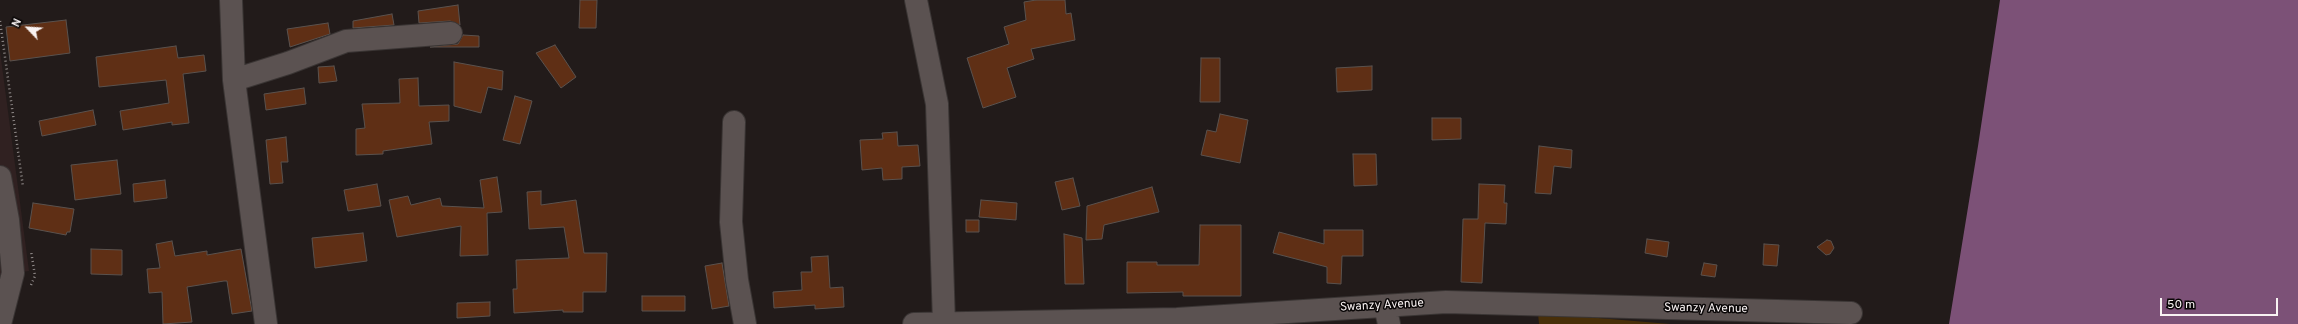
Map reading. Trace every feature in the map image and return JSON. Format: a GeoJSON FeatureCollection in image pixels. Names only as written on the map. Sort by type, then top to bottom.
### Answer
{"type":"FeatureCollection","features":[{"type":"Feature","properties":{"kind":"street"},"geometry":{"type":"LineString","coordinates":[[231,0],[234,80],[266,324]]}},
{"type":"Feature","properties":{"kind":"street"},"geometry":{"type":"LineString","coordinates":[[916,0],[937,104],[944,323]]}},
{"type":"Feature","properties":{"kind":"street"},"geometry":{"type":"LineString","coordinates":[[234,80],[288,63],[346,41],[451,33]]}},
{"type":"Feature","properties":{"kind":"street"},"geometry":{"type":"LineString","coordinates":[[734,122],[731,222],[737,280],[745,324]]}},
{"type":"Feature","properties":{"kind":"street"},"geometry":{"type":"LineString","coordinates":[[0,177],[4,217],[13,273],[0,324]]}},
{"type":"Feature","properties":{"kind":"street","name":"Swanzy Avenue"},"geometry":{"type":"LineString","coordinates":[[914,324],[1110,322],[1177,319],[1387,315],[1446,302],[1851,313]]}},
{"type":"Feature","properties":{"kind":"shaded area"},"geometry":{"type":"Polygon","coordinates":[[[2000,0],[2298,0],[2298,324],[1949,324],[2000,0]]]}},
{"type":"Feature","properties":{"kind":"shaded area"},"geometry":{"type":"Polygon","coordinates":[[[0,51],[29,271],[0,275],[0,51]]]}},
{"type":"Feature","properties":{"kind":"shaded area"},"geometry":{"type":"Polygon","coordinates":[[[1538,313],[1670,324],[1539,324],[1538,313]]]}},
{"type":"Feature","properties":{"kind":"building"},"geometry":{"type":"Polygon","coordinates":[[[580,0],[597,0],[596,28],[579,28],[580,0]]]}},
{"type":"Feature","properties":{"kind":"building"},"geometry":{"type":"Polygon","coordinates":[[[1036,0],[1065,0],[1066,14],[1071,13],[1075,40],[1031,49],[1034,59],[1007,68],[1016,97],[983,108],[967,58],[1009,44],[1004,27],[1026,20],[1024,2],[1036,0]]]}},
{"type":"Feature","properties":{"kind":"building"},"geometry":{"type":"Polygon","coordinates":[[[458,5],[460,25],[450,21],[419,23],[418,11],[458,5]]]}},
{"type":"Feature","properties":{"kind":"building"},"geometry":{"type":"Polygon","coordinates":[[[392,14],[394,25],[353,28],[353,21],[392,14]]]}},
{"type":"Feature","properties":{"kind":"building"},"geometry":{"type":"Polygon","coordinates":[[[66,20],[70,53],[10,61],[6,27],[66,20]]]}},
{"type":"Feature","properties":{"kind":"building"},"geometry":{"type":"Polygon","coordinates":[[[328,23],[330,34],[290,47],[287,29],[328,23]]]}},
{"type":"Feature","properties":{"kind":"building"},"geometry":{"type":"Polygon","coordinates":[[[463,35],[479,36],[479,47],[430,47],[458,44],[463,35]]]}},
{"type":"Feature","properties":{"kind":"building"},"geometry":{"type":"Polygon","coordinates":[[[555,45],[576,77],[561,88],[536,53],[555,45]]]}},
{"type":"Feature","properties":{"kind":"building"},"geometry":{"type":"Polygon","coordinates":[[[176,46],[178,58],[204,55],[206,71],[183,74],[189,123],[172,125],[172,122],[123,130],[120,111],[169,103],[166,80],[99,87],[96,57],[176,46]]]}},
{"type":"Feature","properties":{"kind":"building"},"geometry":{"type":"Polygon","coordinates":[[[1201,58],[1220,58],[1220,102],[1200,102],[1201,58]]]}},
{"type":"Feature","properties":{"kind":"building"},"geometry":{"type":"Polygon","coordinates":[[[454,62],[503,71],[502,90],[488,87],[481,113],[454,106],[454,62]]]}},
{"type":"Feature","properties":{"kind":"building"},"geometry":{"type":"Polygon","coordinates":[[[334,66],[337,81],[319,83],[318,67],[334,66]]]}},
{"type":"Feature","properties":{"kind":"building"},"geometry":{"type":"Polygon","coordinates":[[[1372,66],[1372,90],[1337,92],[1336,68],[1372,66]]]}},
{"type":"Feature","properties":{"kind":"building"},"geometry":{"type":"Polygon","coordinates":[[[418,78],[419,106],[449,105],[449,121],[429,122],[432,144],[383,151],[383,154],[356,155],[356,129],[365,128],[362,104],[400,103],[399,79],[418,78]]]}},
{"type":"Feature","properties":{"kind":"building"},"geometry":{"type":"Polygon","coordinates":[[[304,88],[306,104],[266,110],[264,94],[304,88]]]}},
{"type":"Feature","properties":{"kind":"building"},"geometry":{"type":"Polygon","coordinates":[[[515,96],[532,101],[520,144],[503,140],[515,96]]]}},
{"type":"Feature","properties":{"kind":"building"},"geometry":{"type":"Polygon","coordinates":[[[93,110],[96,125],[42,136],[39,121],[93,110]]]}},
{"type":"Feature","properties":{"kind":"building"},"geometry":{"type":"Polygon","coordinates":[[[1220,114],[1248,120],[1240,163],[1201,155],[1207,130],[1216,132],[1220,114]]]}},
{"type":"Feature","properties":{"kind":"building"},"geometry":{"type":"Polygon","coordinates":[[[1432,118],[1461,118],[1461,139],[1432,140],[1432,118]]]}},
{"type":"Feature","properties":{"kind":"building"},"geometry":{"type":"Polygon","coordinates":[[[897,132],[898,146],[918,145],[920,166],[902,167],[902,179],[883,180],[882,168],[862,170],[860,140],[883,139],[882,133],[897,132]]]}},
{"type":"Feature","properties":{"kind":"building"},"geometry":{"type":"Polygon","coordinates":[[[286,137],[288,162],[281,162],[283,183],[270,184],[266,140],[286,137]]]}},
{"type":"Feature","properties":{"kind":"building"},"geometry":{"type":"Polygon","coordinates":[[[1539,146],[1572,150],[1571,168],[1554,166],[1551,194],[1535,193],[1539,146]]]}},
{"type":"Feature","properties":{"kind":"building"},"geometry":{"type":"Polygon","coordinates":[[[1353,154],[1376,154],[1377,185],[1354,186],[1353,154]]]}},
{"type":"Feature","properties":{"kind":"building"},"geometry":{"type":"Polygon","coordinates":[[[117,160],[121,194],[75,200],[71,165],[117,160]]]}},
{"type":"Feature","properties":{"kind":"building"},"geometry":{"type":"Polygon","coordinates":[[[497,177],[502,212],[487,213],[488,255],[460,256],[461,226],[397,237],[389,200],[408,196],[411,205],[440,198],[442,206],[484,208],[480,180],[497,177]]]}},
{"type":"Feature","properties":{"kind":"building"},"geometry":{"type":"Polygon","coordinates":[[[1073,178],[1080,206],[1062,210],[1055,182],[1073,178]]]}},
{"type":"Feature","properties":{"kind":"building"},"geometry":{"type":"Polygon","coordinates":[[[165,180],[167,198],[134,202],[133,184],[165,180]]]}},
{"type":"Feature","properties":{"kind":"building"},"geometry":{"type":"Polygon","coordinates":[[[377,184],[381,206],[348,211],[344,190],[377,184]]]}},
{"type":"Feature","properties":{"kind":"building"},"geometry":{"type":"Polygon","coordinates":[[[1479,184],[1505,185],[1504,203],[1507,203],[1506,224],[1485,223],[1482,283],[1461,282],[1463,219],[1478,219],[1479,184]]]}},
{"type":"Feature","properties":{"kind":"building"},"geometry":{"type":"Polygon","coordinates":[[[1152,187],[1159,212],[1104,225],[1102,239],[1086,240],[1087,206],[1152,187]]]}},
{"type":"Feature","properties":{"kind":"building"},"geometry":{"type":"Polygon","coordinates":[[[541,191],[541,205],[576,200],[584,253],[607,253],[606,292],[583,292],[583,312],[563,312],[563,310],[514,313],[513,289],[517,289],[516,260],[569,258],[564,227],[529,229],[527,192],[541,191]]]}},
{"type":"Feature","properties":{"kind":"building"},"geometry":{"type":"Polygon","coordinates":[[[981,200],[1017,203],[1016,220],[979,217],[981,200]]]}},
{"type":"Feature","properties":{"kind":"building"},"geometry":{"type":"Polygon","coordinates":[[[33,203],[74,209],[70,232],[67,232],[66,235],[29,228],[33,203]]]}},
{"type":"Feature","properties":{"kind":"building"},"geometry":{"type":"Polygon","coordinates":[[[966,220],[979,220],[979,232],[966,232],[966,220]]]}},
{"type":"Feature","properties":{"kind":"building"},"geometry":{"type":"Polygon","coordinates":[[[1200,225],[1241,225],[1241,296],[1183,296],[1183,292],[1127,293],[1127,262],[1157,262],[1157,265],[1199,265],[1200,225]]]}},
{"type":"Feature","properties":{"kind":"building"},"geometry":{"type":"Polygon","coordinates":[[[1324,230],[1363,230],[1363,256],[1342,256],[1341,284],[1327,283],[1327,267],[1273,253],[1279,232],[1324,244],[1324,230]]]}},
{"type":"Feature","properties":{"kind":"building"},"geometry":{"type":"Polygon","coordinates":[[[363,233],[367,261],[315,268],[312,238],[363,233]]]}},
{"type":"Feature","properties":{"kind":"building"},"geometry":{"type":"Polygon","coordinates":[[[1064,234],[1082,238],[1084,284],[1065,284],[1064,234]]]}},
{"type":"Feature","properties":{"kind":"building"},"geometry":{"type":"Polygon","coordinates":[[[1647,239],[1669,242],[1667,257],[1645,253],[1647,239]]]}},
{"type":"Feature","properties":{"kind":"building"},"geometry":{"type":"Polygon","coordinates":[[[1827,240],[1831,241],[1834,248],[1830,254],[1826,255],[1817,247],[1827,240]]]}},
{"type":"Feature","properties":{"kind":"building"},"geometry":{"type":"Polygon","coordinates":[[[172,241],[175,256],[207,251],[207,255],[241,249],[252,311],[232,314],[227,281],[224,281],[187,287],[192,322],[163,324],[162,292],[149,293],[147,269],[160,268],[156,244],[172,241]]]}},
{"type":"Feature","properties":{"kind":"building"},"geometry":{"type":"Polygon","coordinates":[[[1764,244],[1779,245],[1777,266],[1763,265],[1764,244]]]}},
{"type":"Feature","properties":{"kind":"building"},"geometry":{"type":"Polygon","coordinates":[[[91,249],[122,250],[122,275],[91,274],[91,249]]]}},
{"type":"Feature","properties":{"kind":"building"},"geometry":{"type":"Polygon","coordinates":[[[828,256],[830,288],[843,287],[844,307],[815,309],[815,305],[774,308],[773,292],[802,290],[801,272],[812,272],[811,257],[828,256]]]}},
{"type":"Feature","properties":{"kind":"building"},"geometry":{"type":"Polygon","coordinates":[[[722,263],[729,306],[712,309],[705,266],[722,263]]]}},
{"type":"Feature","properties":{"kind":"building"},"geometry":{"type":"Polygon","coordinates":[[[1704,263],[1717,265],[1715,277],[1701,275],[1704,263]]]}},
{"type":"Feature","properties":{"kind":"building"},"geometry":{"type":"Polygon","coordinates":[[[642,296],[685,296],[685,311],[642,311],[642,296]]]}},
{"type":"Feature","properties":{"kind":"building"},"geometry":{"type":"Polygon","coordinates":[[[490,302],[490,316],[457,318],[457,303],[490,302]]]}}]}
